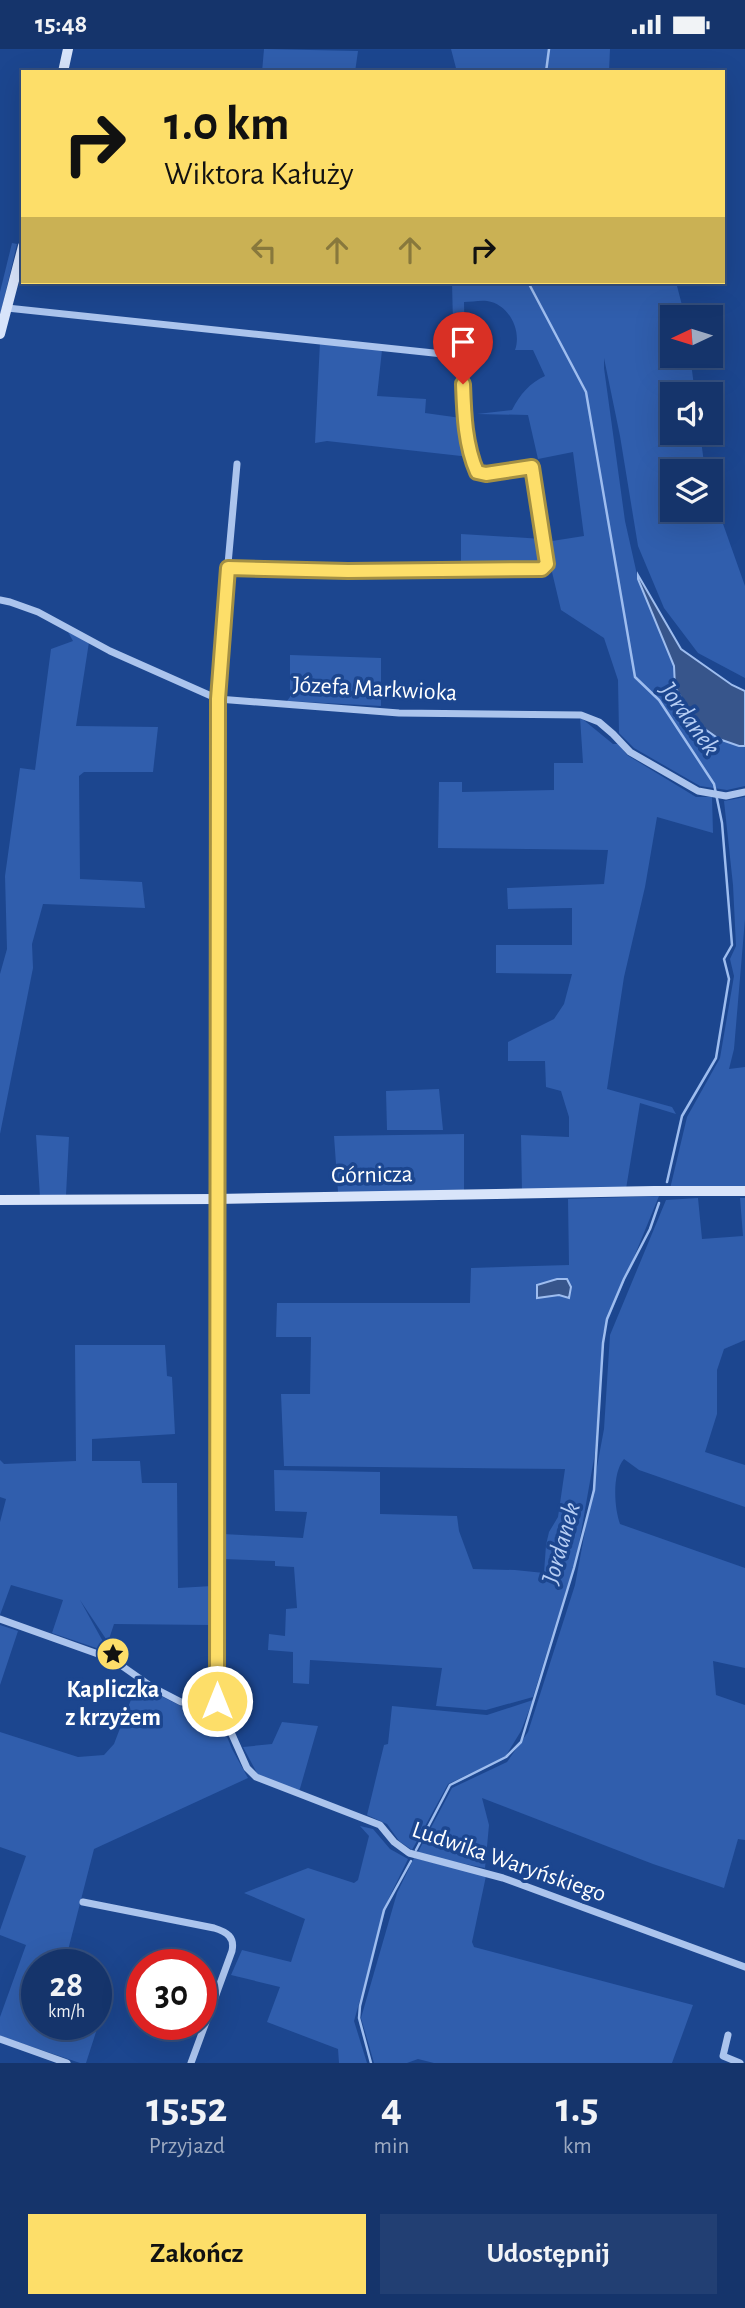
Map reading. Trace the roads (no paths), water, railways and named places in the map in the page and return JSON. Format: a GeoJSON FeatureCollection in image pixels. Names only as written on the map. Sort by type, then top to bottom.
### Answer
{"type":"FeatureCollection","features":[{"type":"Feature","properties":{"kind":"street"},"geometry":{"type":"LineString","coordinates":[[63,70],[68,49]]}},
{"type":"Feature","properties":{"kind":"street"},"geometry":{"type":"LineString","coordinates":[[0,334],[21,254]]}},
{"type":"Feature","properties":{"kind":"street"},"geometry":{"type":"LineString","coordinates":[[7,308],[462,356],[465,417],[477,472],[486,474],[532,467],[547,564],[542,569],[348,571],[228,568]]}},
{"type":"Feature","properties":{"kind":"street"},"geometry":{"type":"LineString","coordinates":[[0,1619],[112,1659],[152,1687],[181,1702],[217,1701],[218,699],[237,464]]}},
{"type":"Feature","properties":{"kind":"street","name":"Józefa Markwioka"},"geometry":{"type":"LineString","coordinates":[[0,600],[38,613],[110,651],[218,699],[400,713],[581,715],[598,722],[629,752],[698,791],[723,795],[745,792]]}},
{"type":"Feature","properties":{"kind":"street","name":"Górnicza"},"geometry":{"type":"LineString","coordinates":[[0,1200],[745,1191]]}},
{"type":"Feature","properties":{"kind":"street","name":"Ludwika Waryńskiego"},"geometry":{"type":"LineString","coordinates":[[217,1701],[247,1768],[256,1777],[380,1825],[394,1842],[409,1853],[503,1878],[745,1967]]}},
{"type":"Feature","properties":{"kind":"street"},"geometry":{"type":"LineString","coordinates":[[83,1902],[219,1929],[231,1936],[232,1951],[191,2063]]}},
{"type":"Feature","properties":{"kind":"street"},"geometry":{"type":"LineString","coordinates":[[728,2035],[723,2056],[735,2062]]}},
{"type":"Feature","properties":{"kind":"street"},"geometry":{"type":"LineString","coordinates":[[0,2039],[67,2063]]}},
{"type":"Feature","properties":{"kind":"waterway","name":"Jordanek"},"geometry":{"type":"LineString","coordinates":[[546,70],[549,49]]}},
{"type":"Feature","properties":{"kind":"waterway","name":"Jordanek"},"geometry":{"type":"LineString","coordinates":[[529,284],[586,392],[635,677],[659,700],[714,784],[722,823],[732,945],[724,959],[729,979],[716,1058],[682,1116],[667,1182]]}},
{"type":"Feature","properties":{"kind":"waterway","name":"Jordanek"},"geometry":{"type":"LineString","coordinates":[[416,1850],[450,1785],[506,1757],[521,1742],[574,1568],[594,1490],[603,1343],[607,1319],[650,1229],[659,1203]]}},
{"type":"Feature","properties":{"kind":"waterway","name":"Jordanek"},"geometry":{"type":"LineString","coordinates":[[371,2063],[359,2018],[360,2006],[384,1910],[411,1861]]}},
{"type":"Feature","properties":{"kind":"place","name":"Kapliczka z krzyżem"},"geometry":{"type":"Point","coordinates":[113,1654]}}]}
